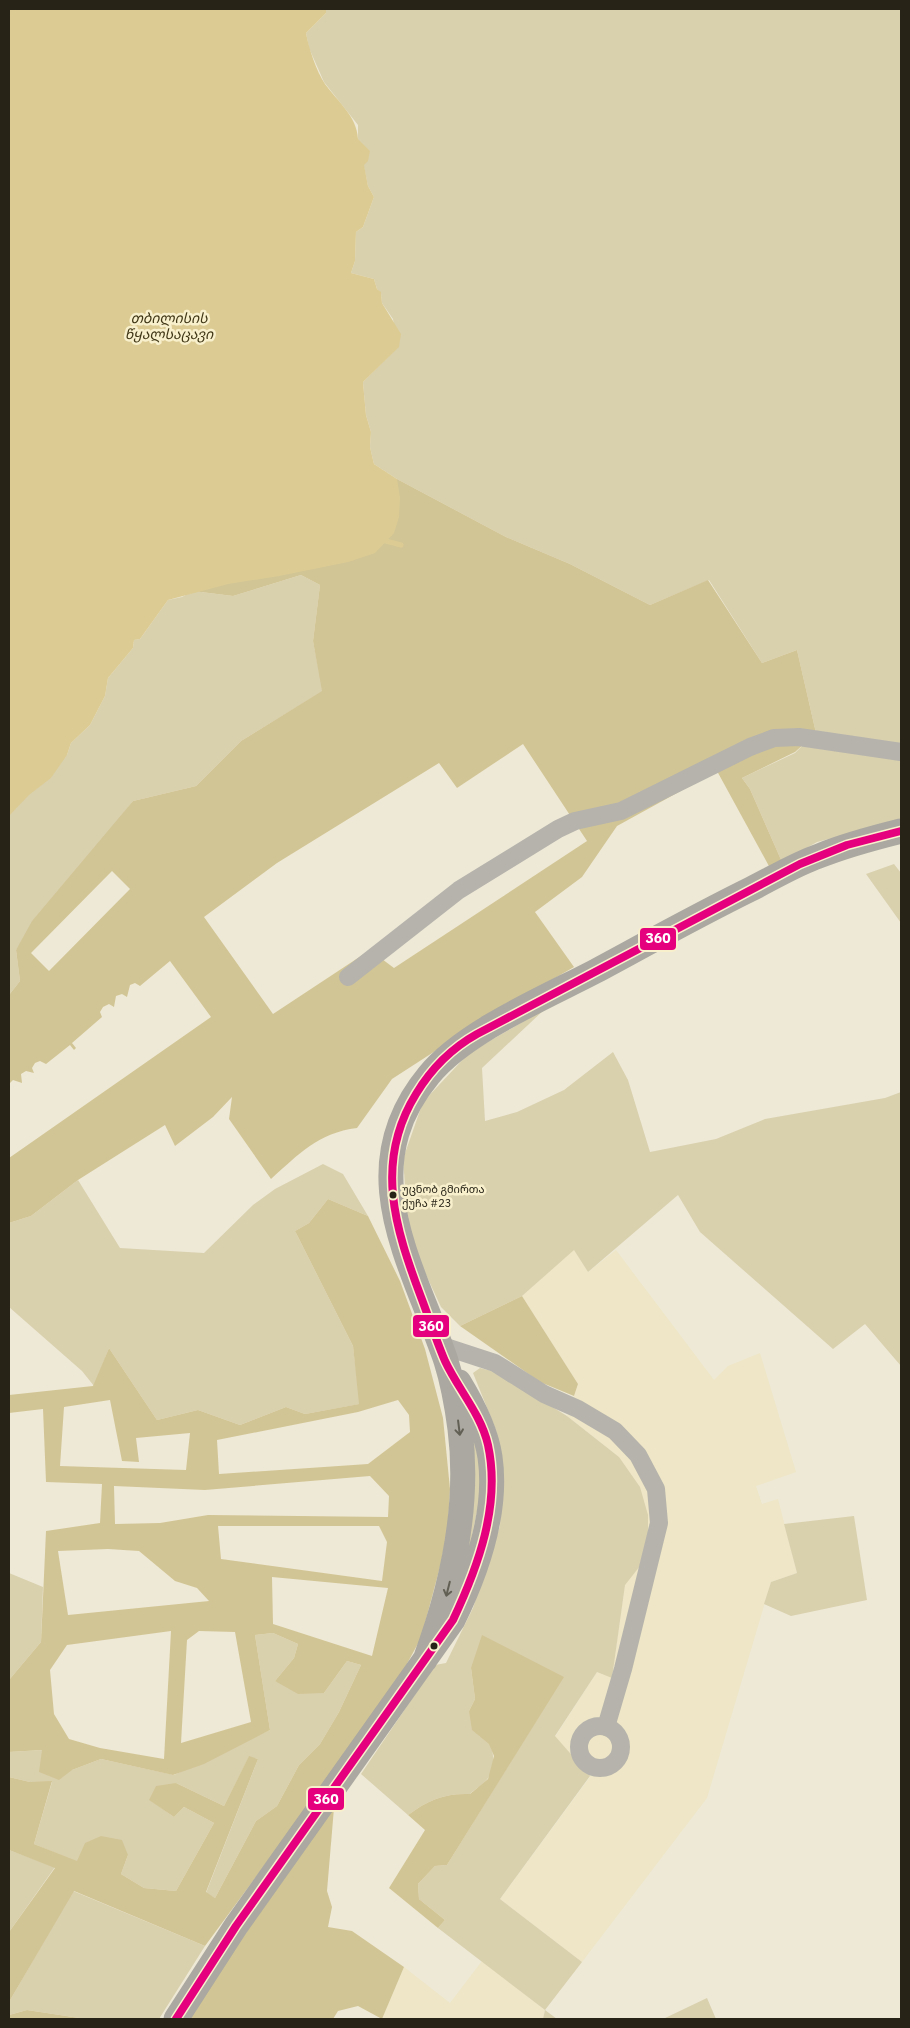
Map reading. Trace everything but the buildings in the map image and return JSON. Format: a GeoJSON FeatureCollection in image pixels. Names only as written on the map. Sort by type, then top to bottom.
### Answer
{"type":"FeatureCollection","features":[{"type":"Feature","properties":{"kind":"main road"},"geometry":{"type":"LineString","coordinates":[[176,2019],[236,1926],[453,1620],[467,1592],[479,1558],[491,1488],[490,1456],[480,1423],[443,1354],[406,1259],[390,1196],[394,1143],[410,1101],[429,1074],[452,1050],[488,1028],[704,912],[815,857],[860,841],[901,831]]}},
{"type":"Feature","properties":{"kind":"street"},"geometry":{"type":"LineString","coordinates":[[348,977],[459,890],[558,829],[575,821],[621,811],[750,747],[774,738],[799,737],[901,752]]}},
{"type":"Feature","properties":{"kind":"street"},"geometry":{"type":"LineString","coordinates":[[443,1354],[494,1362],[544,1394],[578,1409],[615,1430],[638,1455],[656,1489],[659,1523],[623,1669],[606,1727]]}},
{"type":"Feature","properties":{"kind":"shaded area"},"geometry":{"type":"Polygon","coordinates":[[[326,9],[901,9],[901,745],[816,733],[797,650],[762,663],[709,580],[650,605],[570,564],[506,537],[397,479],[374,464],[370,447],[371,432],[366,415],[363,382],[398,347],[393,319],[382,303],[381,293],[377,289],[374,279],[351,273],[355,261],[356,232],[363,227],[374,197],[368,186],[358,139],[358,125],[324,82],[309,48],[306,33],[326,13],[326,9]]]}},
{"type":"Feature","properties":{"kind":"shaded area"},"geometry":{"type":"Polygon","coordinates":[[[397,479],[506,537],[570,564],[650,605],[708,580],[762,663],[797,650],[816,733],[795,752],[742,778],[750,789],[782,862],[770,868],[717,771],[617,826],[582,877],[535,912],[574,967],[494,1013],[392,1079],[357,1128],[320,1140],[300,1153],[271,1179],[229,1119],[232,1097],[213,1117],[175,1146],[165,1125],[78,1180],[31,1216],[9,1223],[9,1158],[211,1017],[170,961],[140,986],[135,983],[130,985],[127,997],[122,994],[116,996],[114,1007],[109,1004],[103,1007],[100,1012],[102,1017],[72,1043],[76,1048],[74,1050],[70,1045],[46,1064],[40,1061],[35,1063],[32,1068],[34,1073],[26,1071],[21,1074],[22,1083],[13,1080],[9,1084],[9,995],[20,981],[16,950],[32,921],[133,801],[196,786],[241,741],[322,691],[313,641],[320,585],[301,575],[233,596],[193,591],[393,495],[397,479]],[[523,744],[457,788],[439,763],[277,863],[204,917],[273,1014],[370,950],[394,968],[587,841],[523,744]],[[112,871],[31,953],[49,971],[130,889],[112,871]]]}},
{"type":"Feature","properties":{"kind":"shaded area"},"geometry":{"type":"Polygon","coordinates":[[[301,575],[320,585],[313,641],[323,691],[241,741],[196,786],[133,801],[16,950],[20,981],[9,995],[9,775],[67,755],[71,743],[90,725],[105,696],[108,678],[133,648],[134,640],[140,639],[168,600],[182,597],[193,591],[233,596],[301,575]]]}},
{"type":"Feature","properties":{"kind":"shaded area"},"geometry":{"type":"Polygon","coordinates":[[[806,742],[901,757],[901,820],[817,842],[782,862],[750,789],[742,778],[795,753],[806,742]]]}},
{"type":"Feature","properties":{"kind":"shaded area"},"geometry":{"type":"Polygon","coordinates":[[[894,864],[901,873],[901,923],[866,874],[894,864]]]}},
{"type":"Feature","properties":{"kind":"shaded area"},"geometry":{"type":"Polygon","coordinates":[[[545,1009],[482,1068],[485,1121],[517,1112],[564,1090],[613,1052],[628,1080],[650,1152],[716,1139],[765,1119],[885,1098],[901,1092],[901,1366],[865,1324],[833,1349],[700,1232],[678,1195],[588,1272],[574,1250],[522,1296],[460,1326],[441,1307],[409,1238],[403,1159],[423,1102],[469,1053],[545,1009]]]}},
{"type":"Feature","properties":{"kind":"shaded area"},"geometry":{"type":"Polygon","coordinates":[[[323,1164],[343,1174],[368,1216],[328,1199],[309,1223],[295,1231],[353,1346],[360,1404],[305,1414],[286,1407],[240,1425],[198,1410],[157,1420],[109,1348],[94,1386],[82,1371],[9,1307],[9,1223],[31,1216],[78,1180],[120,1248],[204,1253],[253,1205],[275,1189],[323,1164]]]}},
{"type":"Feature","properties":{"kind":"shaded area"},"geometry":{"type":"Polygon","coordinates":[[[328,1199],[368,1216],[400,1281],[425,1349],[443,1418],[450,1489],[448,1526],[441,1563],[421,1638],[390,1695],[205,1946],[74,1891],[9,2002],[9,1932],[55,1868],[9,1850],[9,1777],[30,1782],[52,1781],[34,1844],[77,1861],[85,1843],[101,1836],[122,1840],[128,1855],[121,1874],[144,1888],[176,1891],[214,1823],[184,1807],[174,1817],[149,1800],[156,1786],[176,1783],[224,1806],[249,1756],[258,1759],[206,1892],[215,1898],[256,1821],[277,1806],[299,1765],[320,1744],[339,1712],[361,1665],[347,1661],[324,1693],[298,1694],[275,1681],[294,1658],[298,1644],[273,1633],[255,1635],[270,1730],[204,1764],[173,1775],[101,1759],[72,1770],[59,1780],[39,1772],[42,1750],[9,1752],[9,1680],[41,1642],[46,1531],[100,1523],[102,1484],[46,1482],[43,1409],[9,1413],[9,1395],[93,1386],[109,1348],[157,1420],[198,1410],[240,1425],[286,1407],[305,1414],[359,1404],[353,1346],[295,1231],[309,1223],[328,1199]],[[110,1400],[64,1407],[60,1466],[186,1470],[190,1433],[136,1438],[139,1462],[122,1461],[110,1400]],[[398,1400],[358,1412],[217,1440],[219,1474],[368,1464],[410,1432],[409,1415],[398,1400]],[[370,1476],[205,1490],[114,1486],[115,1524],[160,1523],[208,1515],[388,1517],[389,1496],[370,1476]],[[218,1526],[221,1559],[382,1581],[387,1542],[379,1526],[218,1526]],[[108,1549],[58,1551],[68,1615],[209,1601],[197,1588],[175,1581],[139,1551],[108,1549]],[[272,1577],[273,1624],[372,1656],[388,1588],[272,1577]],[[171,1631],[67,1645],[50,1670],[54,1714],[69,1739],[100,1748],[164,1759],[171,1631]],[[199,1631],[187,1640],[181,1743],[251,1722],[235,1632],[199,1631]]]}},
{"type":"Feature","properties":{"kind":"shaded area"},"geometry":{"type":"Polygon","coordinates":[[[574,1249],[588,1272],[616,1250],[714,1380],[728,1366],[760,1353],[796,1472],[756,1486],[762,1504],[778,1499],[797,1573],[771,1582],[707,1798],[582,1962],[500,1899],[590,1777],[555,1737],[597,1672],[612,1677],[625,1584],[644,1561],[619,1457],[567,1416],[578,1384],[522,1296],[574,1249]]]}},
{"type":"Feature","properties":{"kind":"shaded area"},"geometry":{"type":"Polygon","coordinates":[[[522,1296],[578,1384],[574,1396],[540,1382],[460,1326],[522,1296]]]}},
{"type":"Feature","properties":{"kind":"shaded area"},"geometry":{"type":"Polygon","coordinates":[[[480,1368],[496,1372],[567,1416],[619,1457],[640,1487],[648,1515],[648,1541],[644,1561],[625,1585],[612,1678],[597,1672],[555,1736],[590,1776],[500,1899],[582,1962],[545,2010],[438,1928],[445,1920],[419,1899],[418,1884],[435,1866],[447,1865],[563,1677],[471,1668],[475,1699],[469,1711],[485,1734],[492,1751],[493,1760],[488,1778],[470,1794],[445,1796],[423,1805],[408,1815],[361,1774],[435,1665],[446,1663],[473,1608],[500,1526],[502,1465],[496,1430],[473,1373],[480,1368]]]}},
{"type":"Feature","properties":{"kind":"shaded area"},"geometry":{"type":"Polygon","coordinates":[[[464,1403],[484,1478],[464,1574],[464,1403]]]}},
{"type":"Feature","properties":{"kind":"shaded area"},"geometry":{"type":"Polygon","coordinates":[[[854,1516],[867,1600],[791,1616],[764,1604],[771,1582],[797,1573],[784,1524],[854,1516]]]}},
{"type":"Feature","properties":{"kind":"shaded area"},"geometry":{"type":"Polygon","coordinates":[[[9,1573],[43,1587],[41,1642],[9,1680],[9,1573]]]}},
{"type":"Feature","properties":{"kind":"shaded area"},"geometry":{"type":"Polygon","coordinates":[[[273,1633],[298,1644],[294,1658],[275,1681],[324,1693],[347,1661],[361,1665],[339,1712],[320,1744],[299,1765],[277,1806],[256,1821],[215,1898],[206,1893],[258,1759],[249,1757],[224,1806],[176,1783],[150,1800],[174,1817],[184,1807],[214,1823],[176,1891],[144,1888],[121,1874],[128,1855],[77,1862],[34,1844],[52,1782],[30,1782],[9,1777],[9,1752],[43,1750],[72,1770],[101,1759],[174,1775],[270,1730],[255,1635],[273,1633]]]}},
{"type":"Feature","properties":{"kind":"shaded area"},"geometry":{"type":"Polygon","coordinates":[[[482,1635],[564,1677],[447,1865],[435,1866],[418,1884],[419,1899],[445,1920],[438,1928],[389,1888],[425,1830],[408,1815],[423,1805],[445,1796],[470,1794],[488,1779],[494,1756],[489,1744],[472,1730],[469,1711],[475,1699],[471,1668],[482,1635]]]}},
{"type":"Feature","properties":{"kind":"shaded area"},"geometry":{"type":"Polygon","coordinates":[[[334,1808],[327,1891],[332,1907],[328,1927],[352,1931],[404,1967],[382,2019],[358,2006],[338,2011],[333,2019],[185,2019],[334,1808]]]}},
{"type":"Feature","properties":{"kind":"shaded area"},"geometry":{"type":"Polygon","coordinates":[[[9,1850],[55,1867],[9,1932],[9,1850]]]}},
{"type":"Feature","properties":{"kind":"shaded area"},"geometry":{"type":"Polygon","coordinates":[[[73,1891],[205,1946],[159,2019],[86,2019],[27,2010],[9,2015],[9,2002],[73,1891]]]}},
{"type":"Feature","properties":{"kind":"shaded area"},"geometry":{"type":"Polygon","coordinates":[[[482,1961],[545,2010],[543,2019],[382,2019],[404,1967],[450,2003],[482,1961]]]}},
{"type":"Feature","properties":{"kind":"shaded area"},"geometry":{"type":"Polygon","coordinates":[[[707,1998],[716,2019],[663,2019],[707,1998]]]}},
{"type":"Feature","properties":{"kind":"shaded area"},"geometry":{"type":"Polygon","coordinates":[[[27,2010],[86,2019],[9,2019],[9,2015],[27,2010]]]}},
{"type":"Feature","properties":{"kind":"shaded area"},"geometry":{"type":"Polygon","coordinates":[[[545,2010],[557,2019],[543,2019],[545,2010]]]}},
{"type":"Feature","properties":{"kind":"water","name":"თბილისის წყალსაცავი"},"geometry":{"type":"Polygon","coordinates":[[[9,9],[326,9],[326,13],[306,33],[311,52],[325,84],[351,116],[358,139],[370,151],[368,161],[364,165],[368,186],[374,197],[363,227],[356,232],[355,261],[351,273],[374,279],[377,289],[381,292],[382,303],[401,334],[399,347],[363,382],[366,415],[371,432],[370,447],[374,464],[397,479],[400,498],[399,517],[394,533],[375,553],[348,562],[228,584],[168,600],[140,639],[134,640],[133,648],[108,678],[105,696],[90,725],[71,743],[67,755],[51,778],[29,795],[9,816],[9,9]]]}},
{"type":"Feature","properties":{"kind":"waterway"},"geometry":{"type":"LineString","coordinates":[[382,540],[401,545]]}},
{"type":"Feature","properties":{"kind":"transit line","name":"360"},"geometry":{"type":"LineString","coordinates":[[176,2019],[236,1926],[453,1620],[471,1579],[485,1535],[492,1490],[488,1445],[475,1412],[445,1361],[403,1246],[393,1195],[392,1170],[395,1145],[403,1119],[416,1094],[428,1076],[443,1060],[477,1034],[800,864],[847,845],[901,831]]}},
{"type":"Feature","properties":{"kind":"place","name":"უცნობ გმირთა ქუჩა #23"},"geometry":{"type":"Point","coordinates":[393,1195]}}]}
